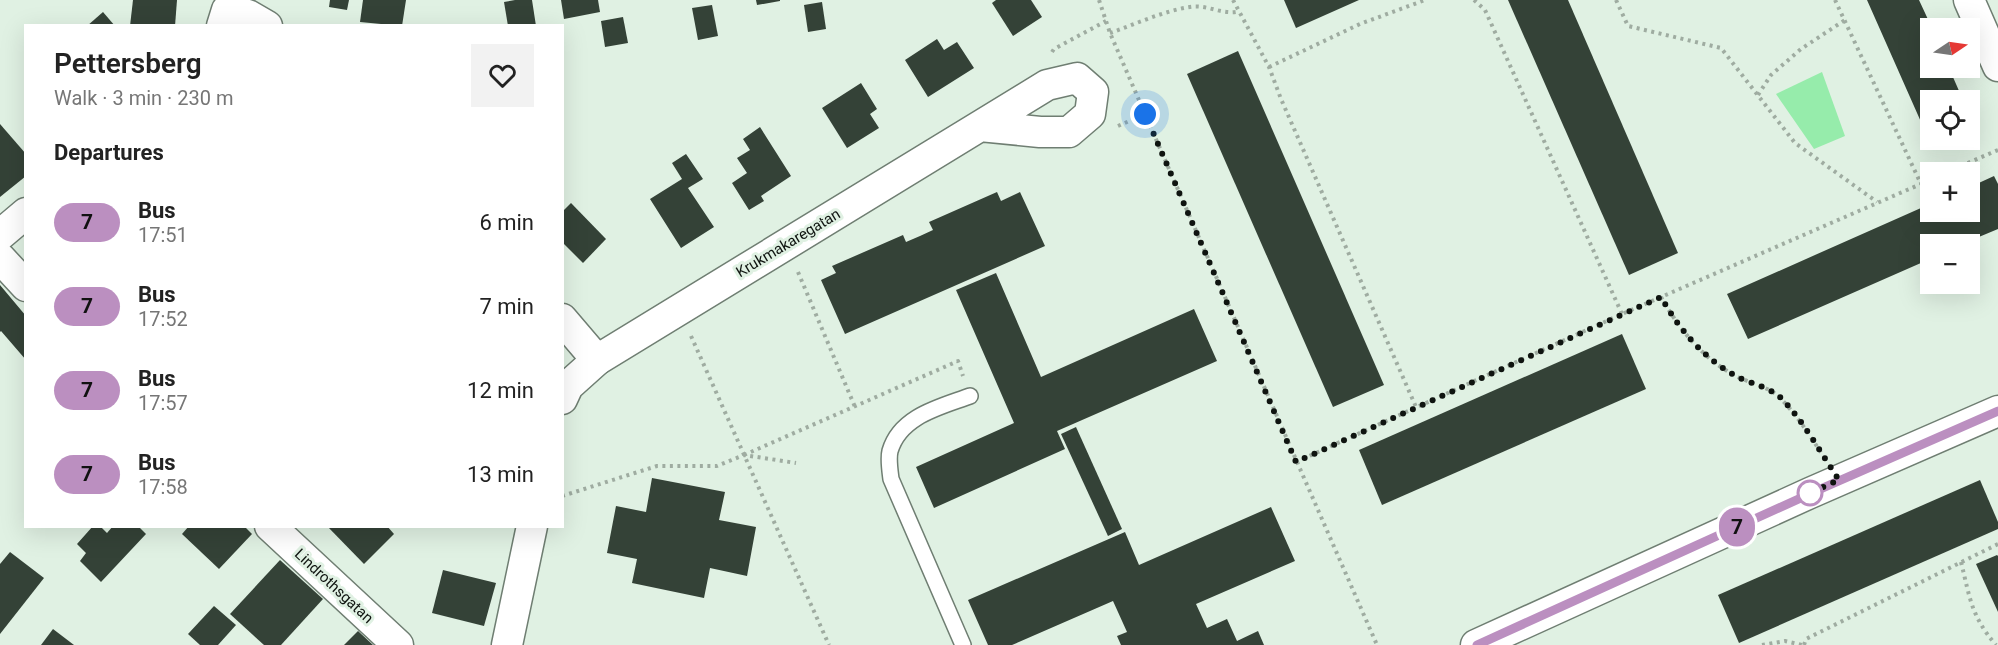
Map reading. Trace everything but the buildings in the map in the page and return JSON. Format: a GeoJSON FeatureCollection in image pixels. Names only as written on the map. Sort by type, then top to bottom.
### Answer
{"type":"FeatureCollection","features":[{"type":"Feature","properties":{"kind":"street"},"geometry":{"type":"LineString","coordinates":[[1969,0],[1998,66]]}},
{"type":"Feature","properties":{"kind":"street"},"geometry":{"type":"LineString","coordinates":[[229,12],[248,15],[264,24]]}},
{"type":"Feature","properties":{"kind":"street","name":"Krukmakaregatan"},"geometry":{"type":"LineString","coordinates":[[564,395],[568,386],[597,360],[980,126]]}},
{"type":"Feature","properties":{"kind":"street"},"geometry":{"type":"LineString","coordinates":[[0,235],[24,215]]}},
{"type":"Feature","properties":{"kind":"street"},"geometry":{"type":"LineString","coordinates":[[0,258],[24,284]]}},
{"type":"Feature","properties":{"kind":"street"},"geometry":{"type":"LineString","coordinates":[[564,321],[597,360]]}},
{"type":"Feature","properties":{"kind":"street"},"geometry":{"type":"LineString","coordinates":[[1476,645],[1839,480],[1998,411]]}},
{"type":"Feature","properties":{"kind":"street","name":"Lindrothsgatan"},"geometry":{"type":"LineString","coordinates":[[272,528],[398,645]]}},
{"type":"Feature","properties":{"kind":"street"},"geometry":{"type":"LineString","coordinates":[[507,645],[532,528]]}},
{"type":"Feature","properties":{"kind":"lane"},"geometry":{"type":"LineString","coordinates":[[963,645],[891,479],[890,452],[902,429],[923,414],[970,396]]}},
{"type":"Feature","properties":{"kind":"path"},"geometry":{"type":"LineString","coordinates":[[1099,0],[1110,33],[1377,645]]}},
{"type":"Feature","properties":{"kind":"path"},"geometry":{"type":"LineString","coordinates":[[1233,0],[1269,67],[1416,407]]}},
{"type":"Feature","properties":{"kind":"path"},"geometry":{"type":"LineString","coordinates":[[1269,67],[1360,24],[1425,0]]}},
{"type":"Feature","properties":{"kind":"path"},"geometry":{"type":"LineString","coordinates":[[1474,0],[1485,10],[1622,314]]}},
{"type":"Feature","properties":{"kind":"path"},"geometry":{"type":"LineString","coordinates":[[1616,0],[1628,26],[1721,48],[1795,143],[1878,203]]}},
{"type":"Feature","properties":{"kind":"path"},"geometry":{"type":"LineString","coordinates":[[1835,0],[1920,182]]}},
{"type":"Feature","properties":{"kind":"path"},"geometry":{"type":"LineString","coordinates":[[1110,33],[1190,7],[1206,6],[1231,14],[1240,11]]}},
{"type":"Feature","properties":{"kind":"path"},"geometry":{"type":"LineString","coordinates":[[1758,95],[1771,75],[1801,49],[1845,20]]}},
{"type":"Feature","properties":{"kind":"path"},"geometry":{"type":"LineString","coordinates":[[1970,162],[1998,150]]}},
{"type":"Feature","properties":{"kind":"path"},"geometry":{"type":"LineString","coordinates":[[1296,462],[1622,314],[1920,184]]}},
{"type":"Feature","properties":{"kind":"path"},"geometry":{"type":"LineString","coordinates":[[787,244],[855,407]]}},
{"type":"Feature","properties":{"kind":"path"},"geometry":{"type":"LineString","coordinates":[[1661,297],[1682,330],[1708,356],[1736,376],[1768,389],[1781,398],[1809,434],[1839,480]]}},
{"type":"Feature","properties":{"kind":"path"},"geometry":{"type":"LineString","coordinates":[[679,310],[830,645]]}},
{"type":"Feature","properties":{"kind":"path"},"geometry":{"type":"LineString","coordinates":[[564,495],[657,466],[717,466],[958,361],[970,396]]}},
{"type":"Feature","properties":{"kind":"path"},"geometry":{"type":"LineString","coordinates":[[744,455],[796,463]]}},
{"type":"Feature","properties":{"kind":"path"},"geometry":{"type":"LineString","coordinates":[[1762,645],[1785,641],[1803,645],[1806,639],[1998,544]]}},
{"type":"Feature","properties":{"kind":"path"},"geometry":{"type":"LineString","coordinates":[[1962,562],[1972,609],[1982,629],[1996,645]]}},
{"type":"Feature","properties":{"kind":"green space"},"geometry":{"type":"Polygon","coordinates":[[[1822,72],[1845,136],[1814,149],[1776,94],[1822,72]]]}},
{"type":"Feature","properties":{"kind":"bus line","name":"7"},"geometry":{"type":"LineString","coordinates":[[1477,645],[1998,411]]}},
{"type":"Feature","properties":{"kind":"route"},"geometry":{"type":"LineString","coordinates":[[1145,114],[1296,462],[1661,297],[1682,330],[1708,356],[1736,376],[1768,389],[1781,398],[1809,434],[1839,480],[1810,493]]}}]}
